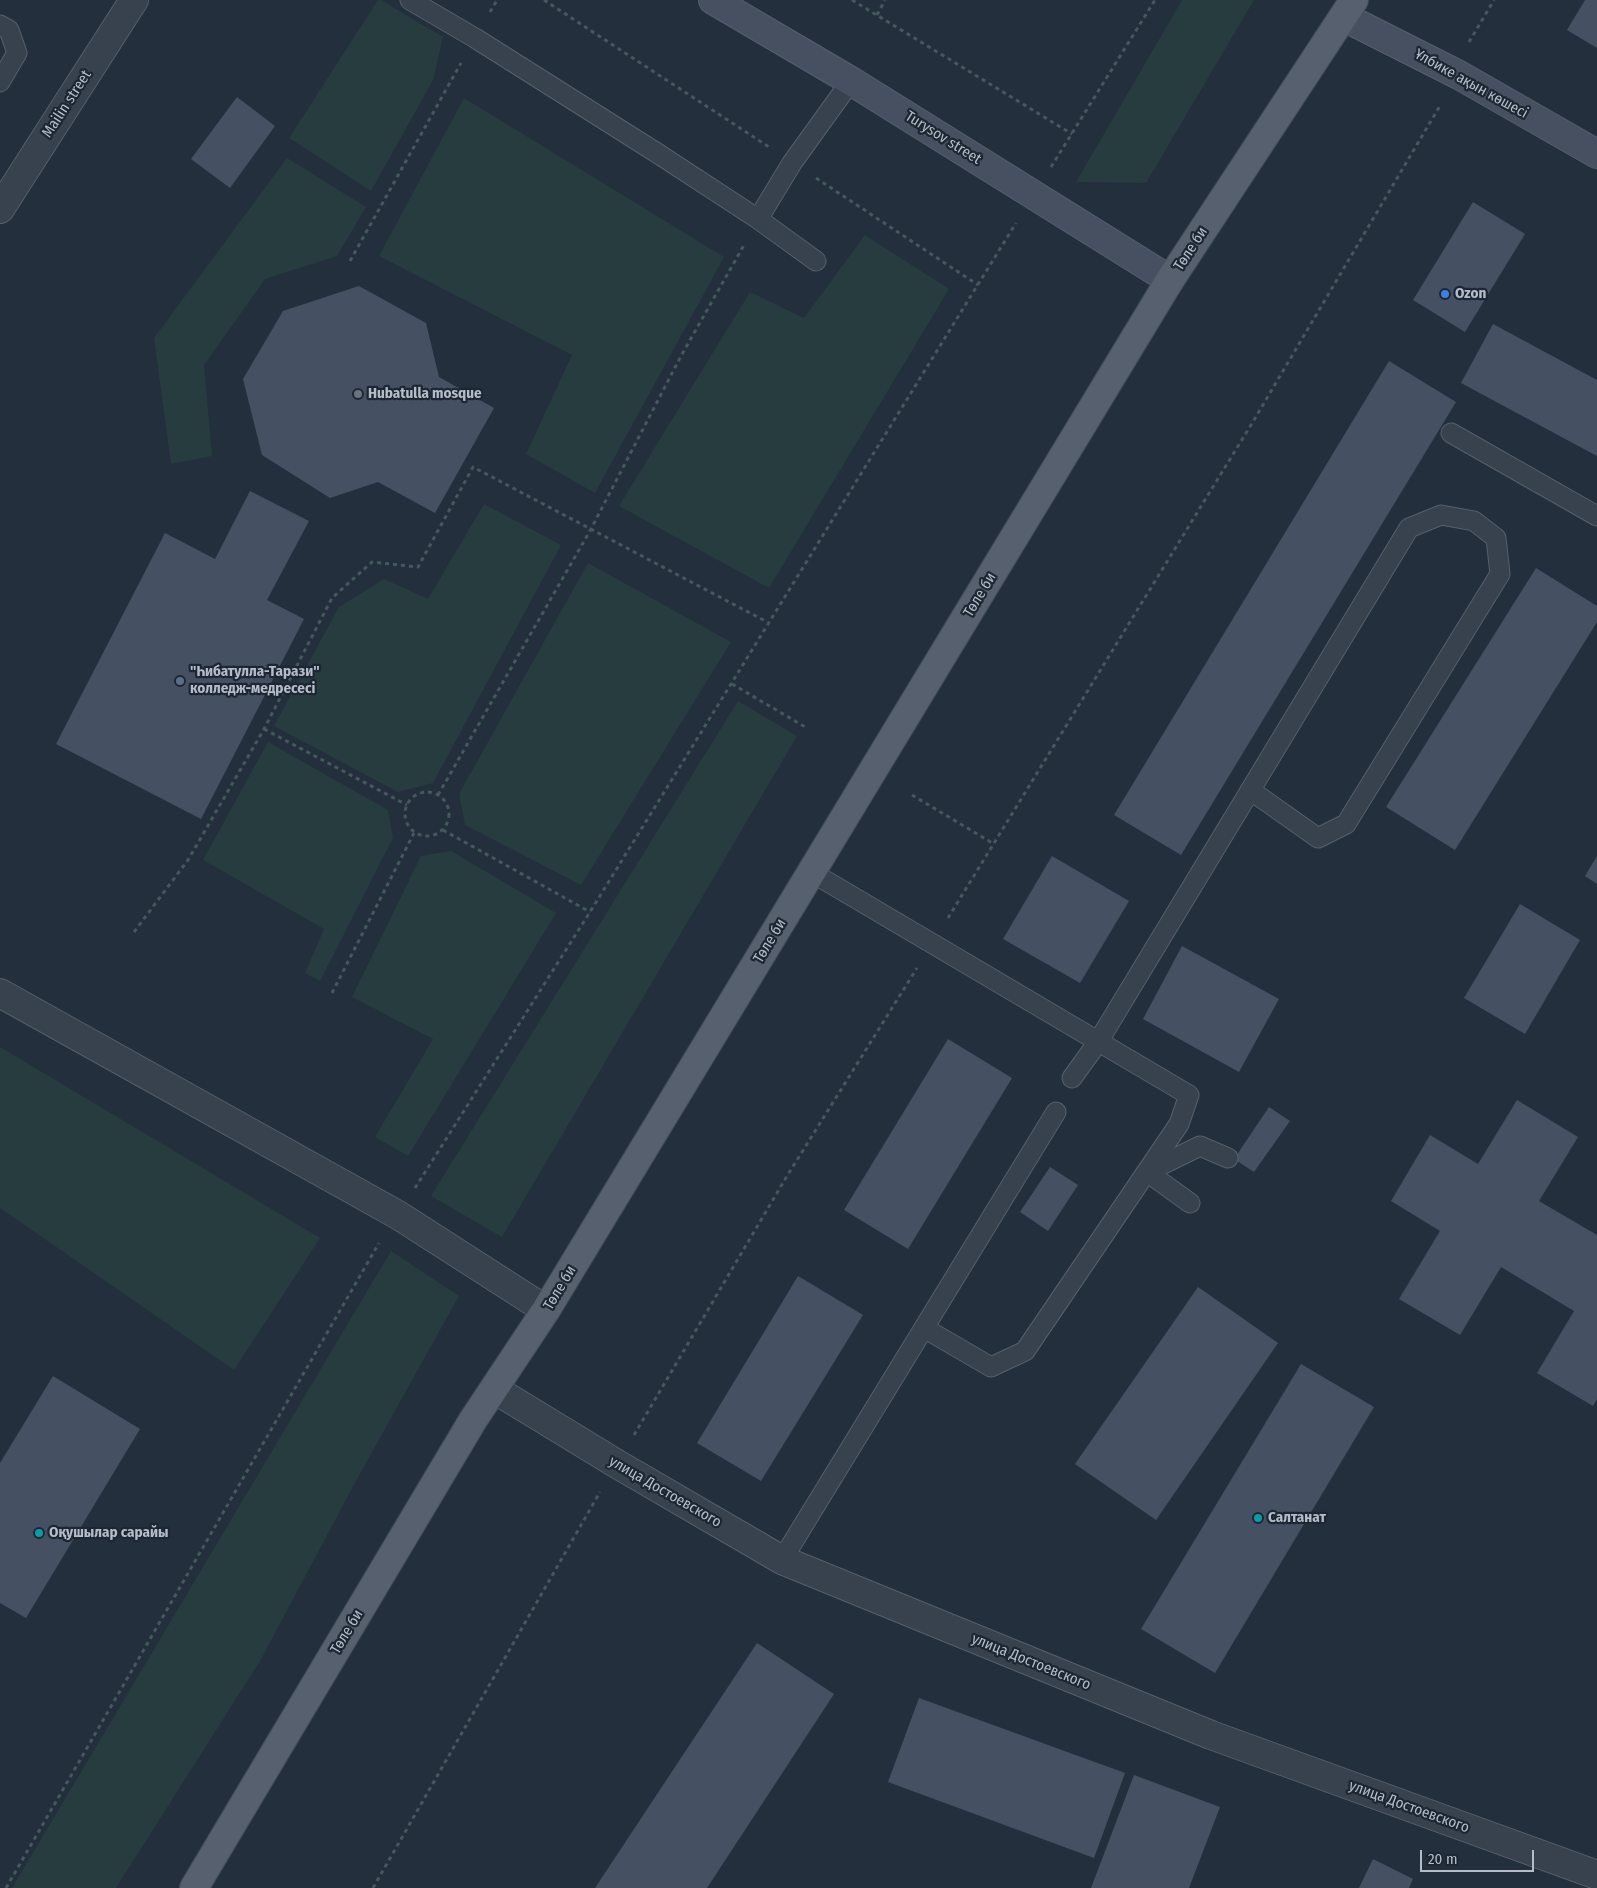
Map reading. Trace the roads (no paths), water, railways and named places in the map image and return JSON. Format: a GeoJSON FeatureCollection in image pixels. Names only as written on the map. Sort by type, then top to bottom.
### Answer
{"type":"FeatureCollection","features":[{"type":"Feature","properties":{"kind":"main road","name":"Turysov street"},"geometry":{"type":"LineString","coordinates":[[713,0],[851,81],[1170,280]]}},
{"type":"Feature","properties":{"kind":"main road","name":"Ұлбике ақын көшесі"},"geometry":{"type":"LineString","coordinates":[[1349,9],[1597,154]]}},
{"type":"Feature","properties":{"kind":"main road","name":"Төле би"},"geometry":{"type":"LineString","coordinates":[[194,1888],[473,1420],[546,1310],[1170,280],[1349,9]]}},
{"type":"Feature","properties":{"kind":"street","name":"Mailin street"},"geometry":{"type":"LineString","coordinates":[[0,209],[134,0]]}},
{"type":"Feature","properties":{"kind":"street"},"geometry":{"type":"LineString","coordinates":[[0,993],[398,1215],[546,1310]]}},
{"type":"Feature","properties":{"kind":"street","name":"улица Достоевского"},"geometry":{"type":"LineString","coordinates":[[494,1389],[616,1464],[782,1560],[1210,1735],[1597,1875]]}},
{"type":"Feature","properties":{"kind":"lane"},"geometry":{"type":"LineString","coordinates":[[410,0],[475,38],[619,129],[758,219],[816,261]]}},
{"type":"Feature","properties":{"kind":"lane"},"geometry":{"type":"LineString","coordinates":[[0,25],[9,30],[17,53],[0,82]]}},
{"type":"Feature","properties":{"kind":"lane"},"geometry":{"type":"LineString","coordinates":[[758,219],[792,163],[851,81]]}},
{"type":"Feature","properties":{"kind":"lane"},"geometry":{"type":"LineString","coordinates":[[1451,433],[1597,516]]}},
{"type":"Feature","properties":{"kind":"lane"},"geometry":{"type":"LineString","coordinates":[[1072,1078],[1098,1042],[1250,790],[1409,528],[1441,514],[1474,521],[1496,538],[1500,574],[1346,824],[1318,838],[1250,790]]}},
{"type":"Feature","properties":{"kind":"lane"},"geometry":{"type":"LineString","coordinates":[[811,872],[1189,1095],[1179,1124],[1025,1351],[991,1367],[924,1328]]}},
{"type":"Feature","properties":{"kind":"lane"},"geometry":{"type":"LineString","coordinates":[[782,1560],[1056,1112]]}},
{"type":"Feature","properties":{"kind":"lane"},"geometry":{"type":"LineString","coordinates":[[1146,1172],[1200,1146],[1228,1158]]}},
{"type":"Feature","properties":{"kind":"lane"},"geometry":{"type":"LineString","coordinates":[[1146,1172],[1190,1203]]}},
{"type":"Feature","properties":{"kind":"place","name":"Ozon"},"geometry":{"type":"Point","coordinates":[1445,294]}},
{"type":"Feature","properties":{"kind":"place","name":"Hubatulla mosque"},"geometry":{"type":"Point","coordinates":[358,394]}},
{"type":"Feature","properties":{"kind":"place","name":"\"Һибатулла-Тарази\" колледж-медресесі"},"geometry":{"type":"Point","coordinates":[180,681]}},
{"type":"Feature","properties":{"kind":"place","name":"Салтанат"},"geometry":{"type":"Point","coordinates":[1258,1518]}},
{"type":"Feature","properties":{"kind":"place","name":"Оқушылар сарайы"},"geometry":{"type":"Point","coordinates":[39,1533]}}]}
